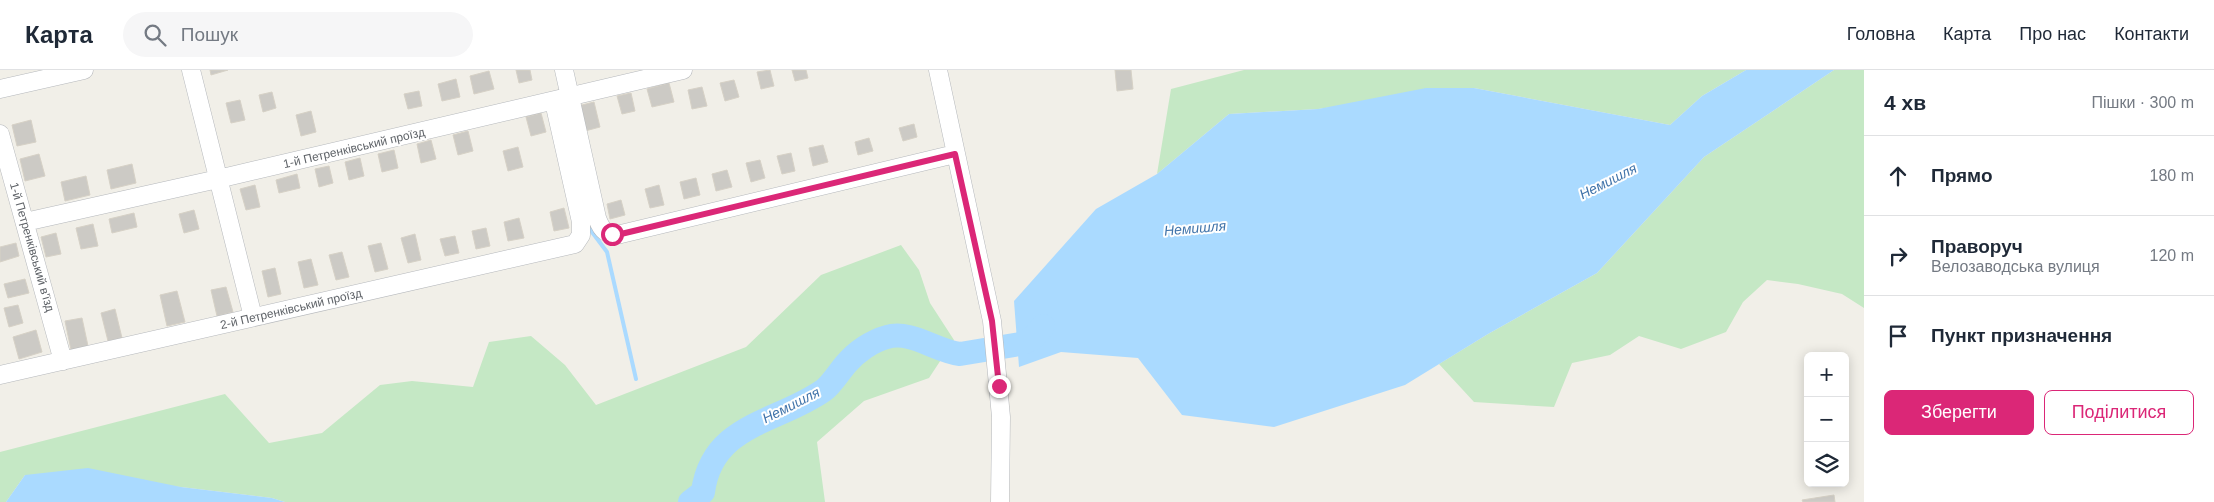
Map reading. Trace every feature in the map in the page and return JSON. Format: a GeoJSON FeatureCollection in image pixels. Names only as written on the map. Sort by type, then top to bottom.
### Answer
{"type":"FeatureCollection","features":[{"type":"Feature","properties":{"kind":"street"},"geometry":{"type":"LineString","coordinates":[[0,89],[84,70]]}},
{"type":"Feature","properties":{"kind":"street"},"geometry":{"type":"LineString","coordinates":[[190,70],[253,317]]}},
{"type":"Feature","properties":{"kind":"street"},"geometry":{"type":"LineString","coordinates":[[564,70],[562,100],[581,222],[592,233]]}},
{"type":"Feature","properties":{"kind":"street","name":"1-й Петренківський проїзд"},"geometry":{"type":"LineString","coordinates":[[25,222],[218,180],[683,70]]}},
{"type":"Feature","properties":{"kind":"street"},"geometry":{"type":"LineString","coordinates":[[938,70],[992,321],[1001,417],[1000,502]]}},
{"type":"Feature","properties":{"kind":"street","name":"1-й Петренківський в’їзд"},"geometry":{"type":"LineString","coordinates":[[0,134],[63,361]]}},
{"type":"Feature","properties":{"kind":"street","name":"2-й Петренківський проїзд"},"geometry":{"type":"LineString","coordinates":[[0,375],[568,247],[592,233],[621,234],[955,154]]}},
{"type":"Feature","properties":{"kind":"green space"},"geometry":{"type":"Polygon","coordinates":[[[1244,70],[1746,70],[1702,96],[1670,125],[1474,88],[1318,109],[1229,114],[1157,174],[1171,89],[1244,70]]]}},
{"type":"Feature","properties":{"kind":"green space"},"geometry":{"type":"Polygon","coordinates":[[[1834,70],[1864,70],[1864,308],[1842,294],[1798,284],[1767,280],[1743,302],[1726,332],[1681,349],[1639,336],[1610,355],[1572,363],[1554,407],[1474,402],[1439,364],[1488,334],[1597,273],[1704,157],[1834,70]]]}},
{"type":"Feature","properties":{"kind":"green space"},"geometry":{"type":"Polygon","coordinates":[[[901,245],[919,270],[930,303],[954,340],[929,378],[864,401],[817,442],[825,502],[285,502],[272,498],[181,487],[25,475],[6,502],[0,502],[0,452],[225,394],[269,443],[322,433],[380,385],[412,381],[473,387],[489,342],[531,336],[565,365],[596,405],[746,347],[821,275],[901,245]]]}},
{"type":"Feature","properties":{"kind":"water"},"geometry":{"type":"Polygon","coordinates":[[[1746,70],[1834,70],[1704,157],[1597,273],[1488,334],[1405,385],[1274,427],[1182,415],[1138,358],[1061,352],[1019,367],[1014,301],[1096,209],[1157,174],[1229,114],[1318,109],[1426,88],[1474,88],[1670,125],[1702,96],[1746,70]]]}},
{"type":"Feature","properties":{"kind":"water"},"geometry":{"type":"Polygon","coordinates":[[[88,468],[181,487],[272,498],[285,502],[6,502],[25,475],[88,468]]]}},
{"type":"Feature","properties":{"kind":"building"},"geometry":{"type":"Polygon","coordinates":[[[210,70],[228,70],[211,75],[210,70]]]}},
{"type":"Feature","properties":{"kind":"building"},"geometry":{"type":"Polygon","coordinates":[[[516,70],[530,70],[532,80],[519,83],[516,70]]]}},
{"type":"Feature","properties":{"kind":"building"},"geometry":{"type":"Polygon","coordinates":[[[770,70],[774,86],[761,89],[757,72],[770,70]]]}},
{"type":"Feature","properties":{"kind":"building"},"geometry":{"type":"Polygon","coordinates":[[[792,70],[806,70],[808,78],[795,81],[792,70]]]}},
{"type":"Feature","properties":{"kind":"building"},"geometry":{"type":"Polygon","coordinates":[[[1115,70],[1131,70],[1133,89],[1117,91],[1115,70]]]}},
{"type":"Feature","properties":{"kind":"building"},"geometry":{"type":"Polygon","coordinates":[[[489,71],[494,89],[474,94],[470,76],[489,71]]]}},
{"type":"Feature","properties":{"kind":"building"},"geometry":{"type":"Polygon","coordinates":[[[456,79],[460,97],[442,101],[438,84],[456,79]]]}},
{"type":"Feature","properties":{"kind":"building"},"geometry":{"type":"Polygon","coordinates":[[[734,80],[739,97],[725,101],[720,83],[734,80]]]}},
{"type":"Feature","properties":{"kind":"building"},"geometry":{"type":"Polygon","coordinates":[[[669,83],[674,102],[652,107],[647,89],[669,83]]]}},
{"type":"Feature","properties":{"kind":"building"},"geometry":{"type":"Polygon","coordinates":[[[702,87],[707,106],[692,109],[688,90],[702,87]]]}},
{"type":"Feature","properties":{"kind":"building"},"geometry":{"type":"Polygon","coordinates":[[[419,91],[422,106],[408,109],[404,94],[419,91]]]}},
{"type":"Feature","properties":{"kind":"building"},"geometry":{"type":"Polygon","coordinates":[[[272,92],[276,108],[263,112],[259,95],[272,92]]]}},
{"type":"Feature","properties":{"kind":"building"},"geometry":{"type":"Polygon","coordinates":[[[631,93],[635,111],[622,114],[617,96],[631,93]]]}},
{"type":"Feature","properties":{"kind":"building"},"geometry":{"type":"Polygon","coordinates":[[[240,100],[245,120],[231,123],[226,103],[240,100]]]}},
{"type":"Feature","properties":{"kind":"building"},"geometry":{"type":"Polygon","coordinates":[[[594,102],[600,127],[585,131],[578,106],[594,102]]]}},
{"type":"Feature","properties":{"kind":"building"},"geometry":{"type":"Polygon","coordinates":[[[311,111],[316,132],[301,136],[296,115],[311,111]]]}},
{"type":"Feature","properties":{"kind":"building"},"geometry":{"type":"Polygon","coordinates":[[[541,113],[546,132],[531,136],[526,117],[541,113]]]}},
{"type":"Feature","properties":{"kind":"building"},"geometry":{"type":"Polygon","coordinates":[[[31,120],[36,142],[17,146],[12,125],[31,120]]]}},
{"type":"Feature","properties":{"kind":"building"},"geometry":{"type":"Polygon","coordinates":[[[914,124],[917,137],[903,141],[899,128],[914,124]]]}},
{"type":"Feature","properties":{"kind":"building"},"geometry":{"type":"Polygon","coordinates":[[[468,131],[473,151],[458,155],[453,135],[468,131]]]}},
{"type":"Feature","properties":{"kind":"building"},"geometry":{"type":"Polygon","coordinates":[[[869,138],[873,151],[858,155],[855,142],[869,138]]]}},
{"type":"Feature","properties":{"kind":"building"},"geometry":{"type":"Polygon","coordinates":[[[431,140],[436,159],[421,163],[417,144],[431,140]]]}},
{"type":"Feature","properties":{"kind":"building"},"geometry":{"type":"Polygon","coordinates":[[[823,145],[828,162],[813,166],[809,148],[823,145]]]}},
{"type":"Feature","properties":{"kind":"building"},"geometry":{"type":"Polygon","coordinates":[[[518,147],[523,167],[508,171],[503,151],[518,147]]]}},
{"type":"Feature","properties":{"kind":"building"},"geometry":{"type":"Polygon","coordinates":[[[394,150],[398,168],[382,172],[378,154],[394,150]]]}},
{"type":"Feature","properties":{"kind":"building"},"geometry":{"type":"Polygon","coordinates":[[[791,153],[795,171],[782,174],[777,156],[791,153]]]}},
{"type":"Feature","properties":{"kind":"building"},"geometry":{"type":"Polygon","coordinates":[[[39,154],[45,176],[25,181],[20,159],[39,154]]]}},
{"type":"Feature","properties":{"kind":"building"},"geometry":{"type":"Polygon","coordinates":[[[360,158],[364,176],[349,180],[345,162],[360,158]]]}},
{"type":"Feature","properties":{"kind":"building"},"geometry":{"type":"Polygon","coordinates":[[[760,160],[765,178],[751,182],[746,163],[760,160]]]}},
{"type":"Feature","properties":{"kind":"building"},"geometry":{"type":"Polygon","coordinates":[[[132,164],[136,183],[111,189],[107,170],[132,164]]]}},
{"type":"Feature","properties":{"kind":"building"},"geometry":{"type":"Polygon","coordinates":[[[329,166],[333,183],[319,187],[315,169],[329,166]]]}},
{"type":"Feature","properties":{"kind":"building"},"geometry":{"type":"Polygon","coordinates":[[[727,170],[732,187],[716,191],[712,174],[727,170]]]}},
{"type":"Feature","properties":{"kind":"building"},"geometry":{"type":"Polygon","coordinates":[[[297,174],[300,188],[279,193],[276,180],[297,174]]]}},
{"type":"Feature","properties":{"kind":"building"},"geometry":{"type":"Polygon","coordinates":[[[86,176],[90,195],[65,201],[61,182],[86,176]]]}},
{"type":"Feature","properties":{"kind":"building"},"geometry":{"type":"Polygon","coordinates":[[[696,178],[700,195],[684,199],[680,182],[696,178]]]}},
{"type":"Feature","properties":{"kind":"building"},"geometry":{"type":"Polygon","coordinates":[[[255,185],[260,207],[246,210],[240,189],[255,185]]]}},
{"type":"Feature","properties":{"kind":"building"},"geometry":{"type":"Polygon","coordinates":[[[659,185],[664,205],[650,208],[645,189],[659,185]]]}},
{"type":"Feature","properties":{"kind":"building"},"geometry":{"type":"Polygon","coordinates":[[[621,200],[625,215],[610,219],[607,204],[621,200]]]}},
{"type":"Feature","properties":{"kind":"building"},"geometry":{"type":"Polygon","coordinates":[[[564,208],[569,228],[554,231],[550,212],[564,208]]]}},
{"type":"Feature","properties":{"kind":"building"},"geometry":{"type":"Polygon","coordinates":[[[194,210],[199,229],[184,233],[179,214],[194,210]]]}},
{"type":"Feature","properties":{"kind":"building"},"geometry":{"type":"Polygon","coordinates":[[[134,213],[137,227],[112,233],[109,219],[134,213]]]}},
{"type":"Feature","properties":{"kind":"building"},"geometry":{"type":"Polygon","coordinates":[[[519,218],[524,238],[508,241],[504,222],[519,218]]]}},
{"type":"Feature","properties":{"kind":"building"},"geometry":{"type":"Polygon","coordinates":[[[93,224],[98,246],[81,249],[76,228],[93,224]]]}},
{"type":"Feature","properties":{"kind":"building"},"geometry":{"type":"Polygon","coordinates":[[[486,228],[490,246],[476,249],[472,231],[486,228]]]}},
{"type":"Feature","properties":{"kind":"building"},"geometry":{"type":"Polygon","coordinates":[[[56,233],[61,254],[46,257],[41,237],[56,233]]]}},
{"type":"Feature","properties":{"kind":"building"},"geometry":{"type":"Polygon","coordinates":[[[415,234],[421,260],[408,263],[401,238],[415,234]]]}},
{"type":"Feature","properties":{"kind":"building"},"geometry":{"type":"Polygon","coordinates":[[[455,236],[459,253],[445,256],[440,239],[455,236]]]}},
{"type":"Feature","properties":{"kind":"building"},"geometry":{"type":"Polygon","coordinates":[[[16,243],[19,256],[0,262],[0,247],[16,243]]]}},
{"type":"Feature","properties":{"kind":"building"},"geometry":{"type":"Polygon","coordinates":[[[381,243],[388,269],[375,272],[368,246],[381,243]]]}},
{"type":"Feature","properties":{"kind":"building"},"geometry":{"type":"Polygon","coordinates":[[[342,252],[349,277],[336,280],[329,255],[342,252]]]}},
{"type":"Feature","properties":{"kind":"building"},"geometry":{"type":"Polygon","coordinates":[[[311,259],[318,285],[304,288],[298,262],[311,259]]]}},
{"type":"Feature","properties":{"kind":"building"},"geometry":{"type":"Polygon","coordinates":[[[275,268],[281,294],[268,297],[262,271],[275,268]]]}},
{"type":"Feature","properties":{"kind":"building"},"geometry":{"type":"Polygon","coordinates":[[[25,279],[29,293],[8,298],[4,284],[25,279]]]}},
{"type":"Feature","properties":{"kind":"building"},"geometry":{"type":"Polygon","coordinates":[[[226,287],[233,312],[217,316],[211,290],[226,287]]]}},
{"type":"Feature","properties":{"kind":"building"},"geometry":{"type":"Polygon","coordinates":[[[177,291],[185,322],[167,326],[160,295],[177,291]]]}},
{"type":"Feature","properties":{"kind":"building"},"geometry":{"type":"Polygon","coordinates":[[[18,305],[23,323],[9,327],[4,308],[18,305]]]}},
{"type":"Feature","properties":{"kind":"building"},"geometry":{"type":"Polygon","coordinates":[[[115,309],[122,338],[108,341],[101,313],[115,309]]]}},
{"type":"Feature","properties":{"kind":"building"},"geometry":{"type":"Polygon","coordinates":[[[82,318],[88,346],[71,350],[65,321],[82,318]]]}},
{"type":"Feature","properties":{"kind":"building"},"geometry":{"type":"Polygon","coordinates":[[[36,330],[42,352],[19,359],[13,337],[36,330]]]}},
{"type":"Feature","properties":{"kind":"building"},"geometry":{"type":"Polygon","coordinates":[[[1834,495],[1835,502],[1803,502],[1802,500],[1834,495]]]}},
{"type":"Feature","properties":{"kind":"waterway"},"geometry":{"type":"LineString","coordinates":[[590,222],[592,232],[607,252],[636,379]]}},
{"type":"Feature","properties":{"kind":"waterway","name":"Немишля"},"geometry":{"type":"LineString","coordinates":[[690,502],[703,492],[709,469],[719,452],[733,438],[824,390],[855,355],[876,341],[887,337],[905,336],[960,354],[1020,344],[1033,338],[1043,326]]}},
{"type":"Feature","properties":{"kind":"route"},"geometry":{"type":"LineString","coordinates":[[612,234],[621,234],[955,154],[992,321],[999,386]]}}]}
